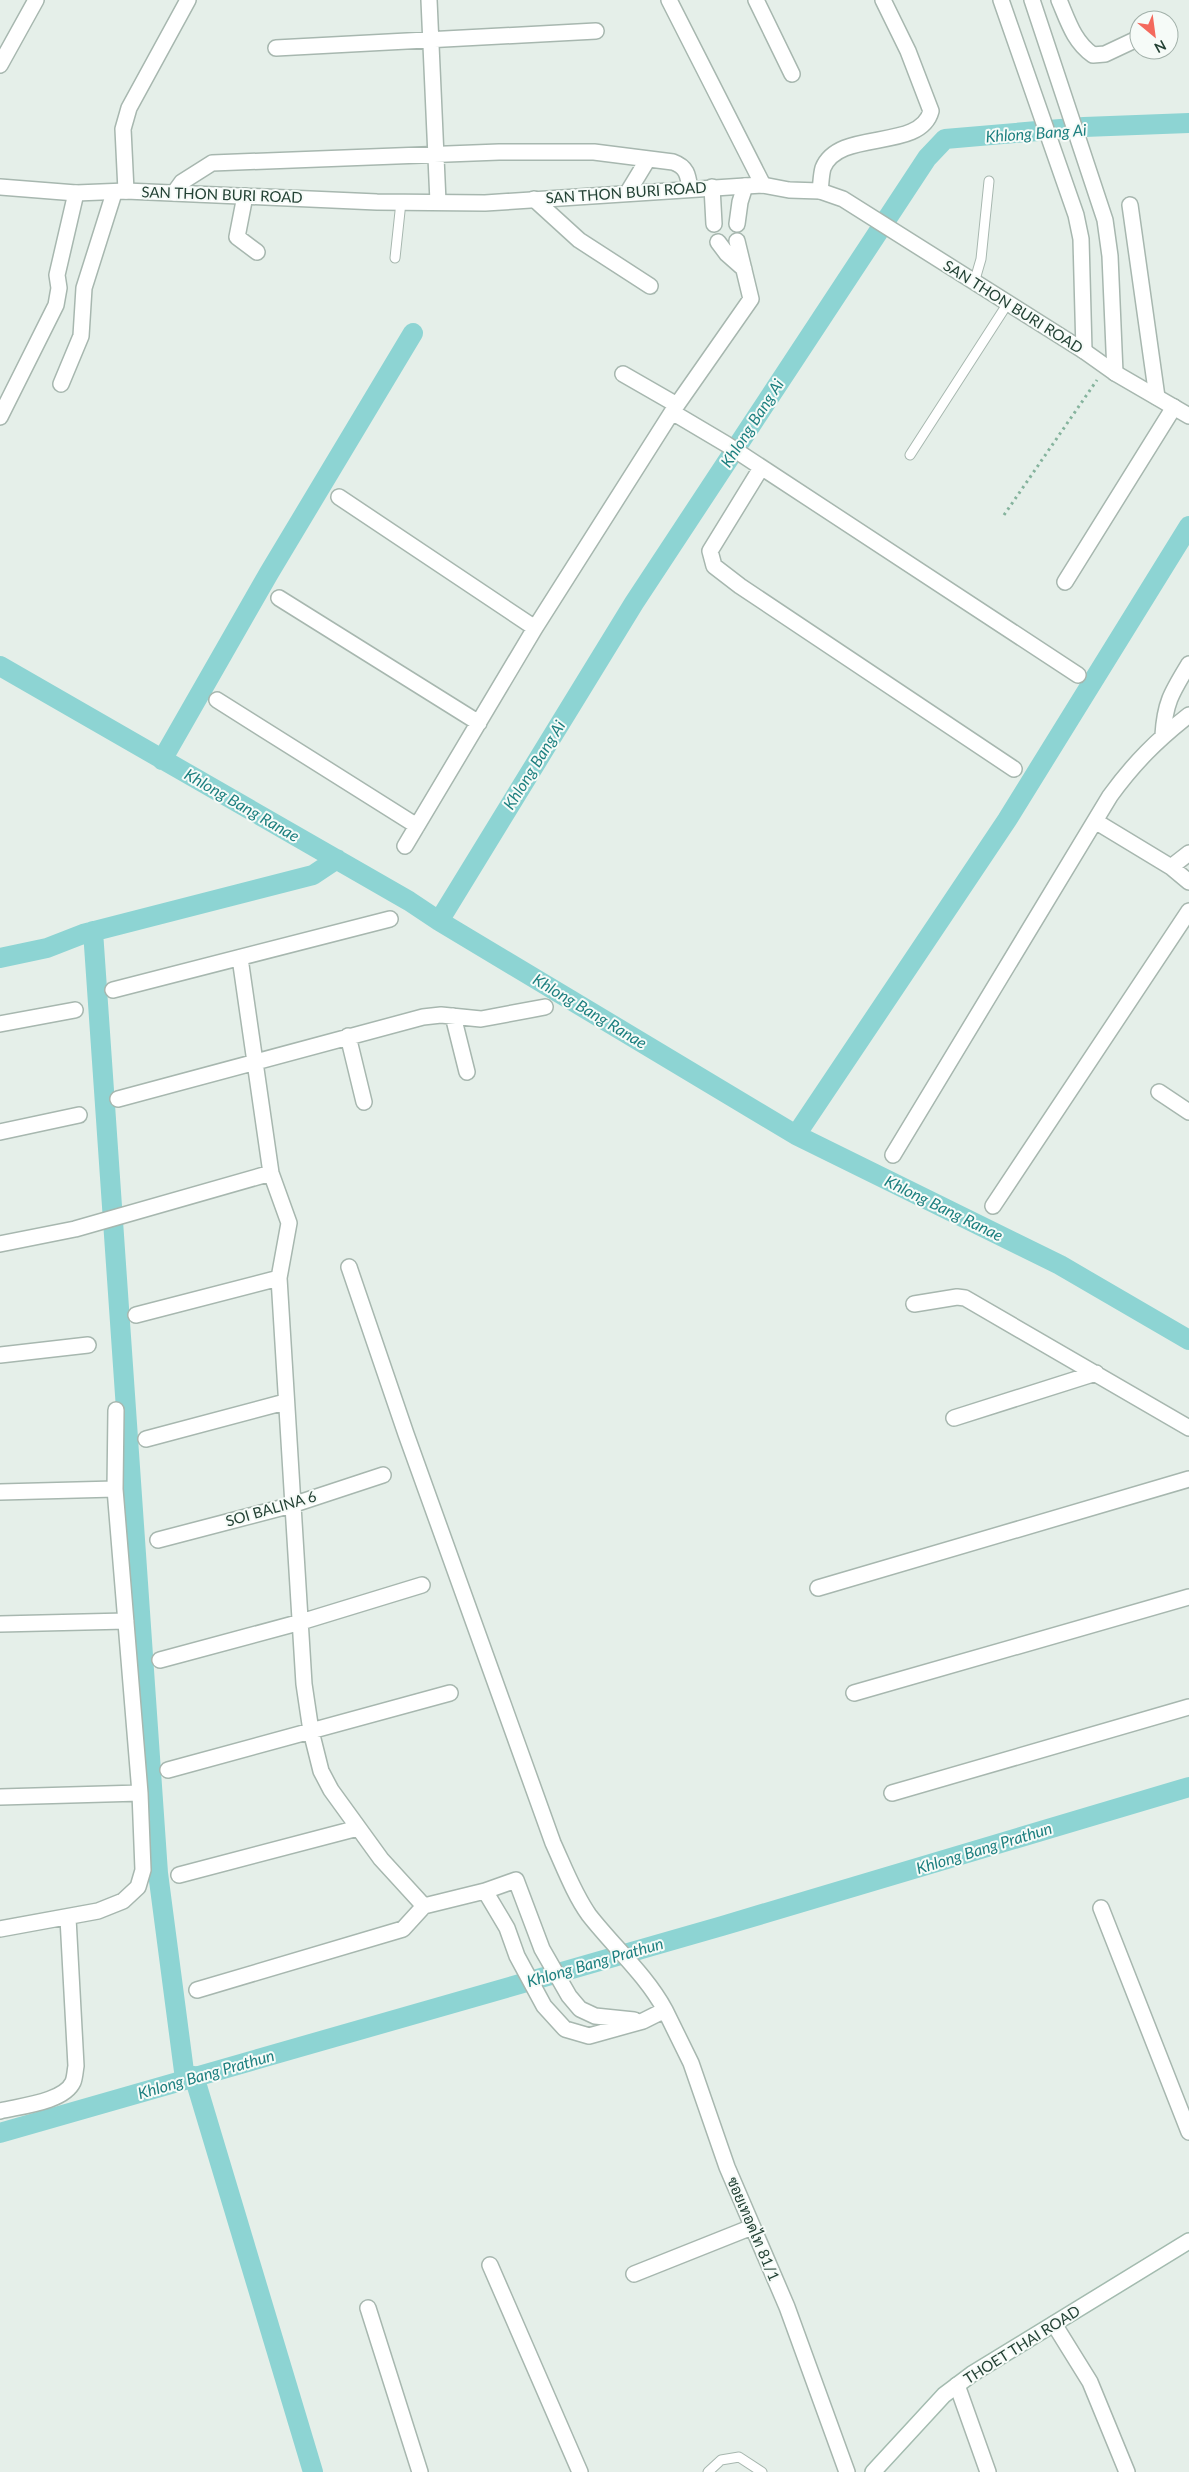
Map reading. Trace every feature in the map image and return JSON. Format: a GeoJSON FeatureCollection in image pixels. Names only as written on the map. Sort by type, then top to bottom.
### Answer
{"type":"FeatureCollection","features":[{"type":"Feature","properties":{"kind":"street"},"geometry":{"type":"LineString","coordinates":[[0,65],[36,0]]}},
{"type":"Feature","properties":{"kind":"street"},"geometry":{"type":"LineString","coordinates":[[61,384],[81,336],[84,288],[120,192],[123,129],[129,108],[188,0]]}},
{"type":"Feature","properties":{"kind":"street"},"geometry":{"type":"LineString","coordinates":[[429,0],[438,202]]}},
{"type":"Feature","properties":{"kind":"street"},"geometry":{"type":"LineString","coordinates":[[669,0],[763,185]]}},
{"type":"Feature","properties":{"kind":"street"},"geometry":{"type":"LineString","coordinates":[[756,0],[792,74]]}},
{"type":"Feature","properties":{"kind":"street"},"geometry":{"type":"LineString","coordinates":[[820,191],[823,169],[828,159],[839,150],[906,133],[921,127],[929,119],[931,111],[908,51],[883,0]]}},
{"type":"Feature","properties":{"kind":"street"},"geometry":{"type":"LineString","coordinates":[[1002,0],[1076,216],[1081,239],[1084,351]]}},
{"type":"Feature","properties":{"kind":"street"},"geometry":{"type":"LineString","coordinates":[[1032,0],[1103,211],[1110,256],[1110,370]]}},
{"type":"Feature","properties":{"kind":"street"},"geometry":{"type":"LineString","coordinates":[[1059,0],[1073,34],[1084,49],[1093,56],[1105,54],[1129,43]]}},
{"type":"Feature","properties":{"kind":"street"},"geometry":{"type":"LineString","coordinates":[[276,48],[596,31]]}},
{"type":"Feature","properties":{"kind":"street"},"geometry":{"type":"LineString","coordinates":[[174,193],[182,182],[212,164],[499,152],[594,152],[682,165],[687,172],[690,189]]}},
{"type":"Feature","properties":{"kind":"street"},"geometry":{"type":"LineString","coordinates":[[628,192],[648,159]]}},
{"type":"Feature","properties":{"kind":"street","name":"SAN THON BURI ROAD"},"geometry":{"type":"LineString","coordinates":[[0,187],[76,193],[174,193],[401,202],[485,203],[628,192],[763,185],[789,190],[820,191],[842,199],[1084,351],[1110,370],[1185,412]]}},
{"type":"Feature","properties":{"kind":"street"},"geometry":{"type":"LineString","coordinates":[[737,224],[740,202],[746,186]]}},
{"type":"Feature","properties":{"kind":"street"},"geometry":{"type":"LineString","coordinates":[[712,188],[714,224]]}},
{"type":"Feature","properties":{"kind":"street"},"geometry":{"type":"LineString","coordinates":[[0,417],[56,305],[59,288],[57,276],[76,193]]}},
{"type":"Feature","properties":{"kind":"street"},"geometry":{"type":"LineString","coordinates":[[245,196],[237,237],[257,252]]}},
{"type":"Feature","properties":{"kind":"street"},"geometry":{"type":"LineString","coordinates":[[534,199],[579,240],[650,286]]}},
{"type":"Feature","properties":{"kind":"street"},"geometry":{"type":"LineString","coordinates":[[1130,205],[1157,398]]}},
{"type":"Feature","properties":{"kind":"street"},"geometry":{"type":"LineString","coordinates":[[1081,239],[1107,237]]}},
{"type":"Feature","properties":{"kind":"street"},"geometry":{"type":"LineString","coordinates":[[405,846],[535,628],[674,408],[751,299],[737,241]]}},
{"type":"Feature","properties":{"kind":"street"},"geometry":{"type":"LineString","coordinates":[[718,242],[727,254],[744,269]]}},
{"type":"Feature","properties":{"kind":"street"},"geometry":{"type":"LineString","coordinates":[[623,374],[761,468],[1078,675]]}},
{"type":"Feature","properties":{"kind":"street"},"geometry":{"type":"LineString","coordinates":[[1065,582],[1185,412]]}},
{"type":"Feature","properties":{"kind":"street"},"geometry":{"type":"LineString","coordinates":[[761,468],[710,551],[714,566],[1014,769]]}},
{"type":"Feature","properties":{"kind":"street"},"geometry":{"type":"LineString","coordinates":[[339,497],[535,628]]}},
{"type":"Feature","properties":{"kind":"street"},"geometry":{"type":"LineString","coordinates":[[279,598],[479,723]]}},
{"type":"Feature","properties":{"kind":"street"},"geometry":{"type":"LineString","coordinates":[[1163,735],[1165,711],[1170,694],[1189,664]]}},
{"type":"Feature","properties":{"kind":"street"},"geometry":{"type":"LineString","coordinates":[[217,700],[417,826]]}},
{"type":"Feature","properties":{"kind":"street"},"geometry":{"type":"LineString","coordinates":[[893,1155],[1095,821],[1134,763],[1163,735],[1189,715]]}},
{"type":"Feature","properties":{"kind":"street"},"geometry":{"type":"LineString","coordinates":[[1095,821],[1172,868],[1189,882]]}},
{"type":"Feature","properties":{"kind":"street"},"geometry":{"type":"LineString","coordinates":[[1172,868],[1189,853]]}},
{"type":"Feature","properties":{"kind":"street"},"geometry":{"type":"LineString","coordinates":[[993,1206],[1189,912]]}},
{"type":"Feature","properties":{"kind":"street"},"geometry":{"type":"LineString","coordinates":[[113,990],[390,919]]}},
{"type":"Feature","properties":{"kind":"street"},"geometry":{"type":"LineString","coordinates":[[240,958],[271,1173],[289,1223],[279,1278],[285,1402],[304,1684],[311,1732],[321,1771],[330,1790],[381,1860],[424,1906]]}},
{"type":"Feature","properties":{"kind":"street"},"geometry":{"type":"LineString","coordinates":[[118,1099],[422,1016],[496,1018],[545,1007]]}},
{"type":"Feature","properties":{"kind":"street"},"geometry":{"type":"LineString","coordinates":[[0,1024],[75,1010]]}},
{"type":"Feature","properties":{"kind":"street"},"geometry":{"type":"LineString","coordinates":[[453,1016],[466,1072]]}},
{"type":"Feature","properties":{"kind":"street"},"geometry":{"type":"LineString","coordinates":[[348,1036],[364,1102]]}},
{"type":"Feature","properties":{"kind":"street"},"geometry":{"type":"LineString","coordinates":[[1158,1092],[1189,1112]]}},
{"type":"Feature","properties":{"kind":"street"},"geometry":{"type":"LineString","coordinates":[[0,1132],[79,1115]]}},
{"type":"Feature","properties":{"kind":"street"},"geometry":{"type":"LineString","coordinates":[[0,1244],[75,1229],[146,1207],[271,1173]]}},
{"type":"Feature","properties":{"kind":"street","name":"ซอยเทอดไท 81/1"},"geometry":{"type":"LineString","coordinates":[[349,1267],[409,1443],[554,1843],[569,1879],[588,1913],[655,1991],[691,2063],[727,2167],[787,2307],[847,2472]]}},
{"type":"Feature","properties":{"kind":"street"},"geometry":{"type":"LineString","coordinates":[[136,1315],[279,1278]]}},
{"type":"Feature","properties":{"kind":"street"},"geometry":{"type":"LineString","coordinates":[[914,1304],[957,1297],[965,1298],[1189,1428]]}},
{"type":"Feature","properties":{"kind":"street"},"geometry":{"type":"LineString","coordinates":[[0,1355],[88,1345]]}},
{"type":"Feature","properties":{"kind":"street"},"geometry":{"type":"LineString","coordinates":[[954,1418],[1096,1373]]}},
{"type":"Feature","properties":{"kind":"street"},"geometry":{"type":"LineString","coordinates":[[146,1439],[285,1402]]}},
{"type":"Feature","properties":{"kind":"street"},"geometry":{"type":"LineString","coordinates":[[0,1929],[68,1918],[98,1911],[123,1901],[138,1887],[143,1870],[140,1793],[115,1489],[116,1410]]}},
{"type":"Feature","properties":{"kind":"street","name":"SOI BALINA 6"},"geometry":{"type":"LineString","coordinates":[[158,1540],[292,1505],[383,1475]]}},
{"type":"Feature","properties":{"kind":"street"},"geometry":{"type":"LineString","coordinates":[[818,1588],[1189,1479]]}},
{"type":"Feature","properties":{"kind":"street"},"geometry":{"type":"LineString","coordinates":[[0,1492],[115,1489]]}},
{"type":"Feature","properties":{"kind":"street"},"geometry":{"type":"LineString","coordinates":[[160,1660],[301,1622],[422,1585]]}},
{"type":"Feature","properties":{"kind":"street"},"geometry":{"type":"LineString","coordinates":[[854,1693],[1189,1597]]}},
{"type":"Feature","properties":{"kind":"street"},"geometry":{"type":"LineString","coordinates":[[0,1624],[126,1621]]}},
{"type":"Feature","properties":{"kind":"street"},"geometry":{"type":"LineString","coordinates":[[168,1770],[450,1693]]}},
{"type":"Feature","properties":{"kind":"street"},"geometry":{"type":"LineString","coordinates":[[892,1793],[1189,1707]]}},
{"type":"Feature","properties":{"kind":"street"},"geometry":{"type":"LineString","coordinates":[[0,1797],[140,1793]]}},
{"type":"Feature","properties":{"kind":"street"},"geometry":{"type":"LineString","coordinates":[[179,1875],[358,1828]]}},
{"type":"Feature","properties":{"kind":"street"},"geometry":{"type":"LineString","coordinates":[[197,1990],[403,1929],[424,1906],[484,1892],[516,1880],[542,1949],[580,2009],[595,2016],[642,2021]]}},
{"type":"Feature","properties":{"kind":"street"},"geometry":{"type":"LineString","coordinates":[[484,1892],[508,1928],[517,1956],[544,2006],[565,2029],[589,2036],[642,2021],[666,2010]]}},
{"type":"Feature","properties":{"kind":"street"},"geometry":{"type":"LineString","coordinates":[[1102,1908],[1185,2110],[1189,2132]]}},
{"type":"Feature","properties":{"kind":"street"},"geometry":{"type":"LineString","coordinates":[[0,2111],[52,2099],[66,2092],[74,2081],[76,2066],[68,1918]]}},
{"type":"Feature","properties":{"kind":"street"},"geometry":{"type":"LineString","coordinates":[[508,1928],[531,1921]]}},
{"type":"Feature","properties":{"kind":"street"},"geometry":{"type":"LineString","coordinates":[[634,2274],[752,2227]]}},
{"type":"Feature","properties":{"kind":"street","name":"THOET THAI ROAD"},"geometry":{"type":"LineString","coordinates":[[874,2472],[928,2412],[957,2385],[980,2368],[1189,2241]]}},
{"type":"Feature","properties":{"kind":"street"},"geometry":{"type":"LineString","coordinates":[[490,2266],[580,2472]]}},
{"type":"Feature","properties":{"kind":"street"},"geometry":{"type":"LineString","coordinates":[[368,2308],[420,2472]]}},
{"type":"Feature","properties":{"kind":"street"},"geometry":{"type":"LineString","coordinates":[[1054,2324],[1090,2382],[1127,2472]]}},
{"type":"Feature","properties":{"kind":"street"},"geometry":{"type":"LineString","coordinates":[[957,2385],[988,2472]]}},
{"type":"Feature","properties":{"kind":"lane"},"geometry":{"type":"LineString","coordinates":[[974,283],[981,259],[990,181]]}},
{"type":"Feature","properties":{"kind":"lane"},"geometry":{"type":"LineString","coordinates":[[395,258],[401,202]]}},
{"type":"Feature","properties":{"kind":"lane"},"geometry":{"type":"LineString","coordinates":[[910,455],[1008,303]]}},
{"type":"Feature","properties":{"kind":"lane"},"geometry":{"type":"LineString","coordinates":[[708,2472],[721,2460],[739,2457],[762,2472]]}},
{"type":"Feature","properties":{"kind":"path"},"geometry":{"type":"LineString","coordinates":[[1004,515],[1110,370]]}},
{"type":"Feature","properties":{"kind":"waterway","name":"Khlong Bang Ai"},"geometry":{"type":"LineString","coordinates":[[439,921],[634,603],[927,158],[945,139],[1084,127],[1189,123]]}},
{"type":"Feature","properties":{"kind":"waterway"},"geometry":{"type":"LineString","coordinates":[[162,760],[269,573],[413,333]]}},
{"type":"Feature","properties":{"kind":"waterway"},"geometry":{"type":"LineString","coordinates":[[796,1135],[1007,820],[1189,526]]}},
{"type":"Feature","properties":{"kind":"waterway","name":"Khlong Bang Ranae"},"geometry":{"type":"LineString","coordinates":[[0,666],[409,901],[439,921],[796,1135],[1060,1265],[1189,1340]]}},
{"type":"Feature","properties":{"kind":"waterway"},"geometry":{"type":"LineString","coordinates":[[0,958],[47,948],[83,934],[313,875],[337,859]]}},
{"type":"Feature","properties":{"kind":"waterway"},"geometry":{"type":"LineString","coordinates":[[93,931],[158,1873],[185,2079]]}},
{"type":"Feature","properties":{"kind":"waterway","name":"Khlong Bang Prathun"},"geometry":{"type":"LineString","coordinates":[[0,2133],[722,1926],[1189,1787]]}},
{"type":"Feature","properties":{"kind":"waterway"},"geometry":{"type":"LineString","coordinates":[[194,2076],[313,2472]]}}]}
